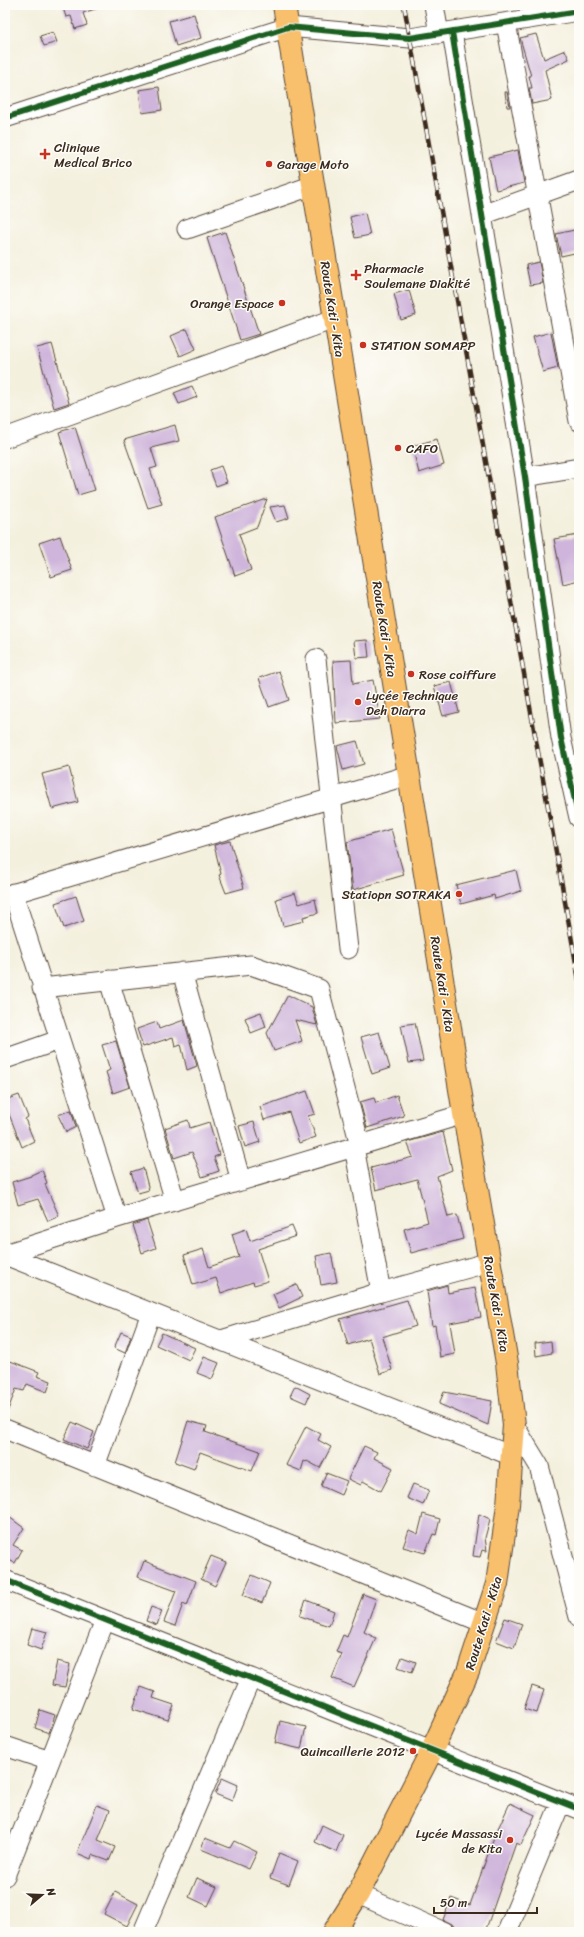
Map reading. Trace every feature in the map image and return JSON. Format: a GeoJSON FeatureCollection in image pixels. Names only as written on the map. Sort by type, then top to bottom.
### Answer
{"type":"FeatureCollection","features":[{"type":"Feature","properties":{"kind":"main road","name":"Route Kati - Kita"},"geometry":{"type":"LineString","coordinates":[[284,5],[464,1114],[507,1363],[514,1425],[508,1505],[497,1584],[468,1672],[432,1750],[358,1894],[334,1932]]}},
{"type":"Feature","properties":{"kind":"street"},"geometry":{"type":"LineString","coordinates":[[434,5],[445,33],[482,215],[526,477],[561,738],[579,818]]}},
{"type":"Feature","properties":{"kind":"street"},"geometry":{"type":"LineString","coordinates":[[6,113],[288,27],[410,38],[579,11],[578,5]]}},
{"type":"Feature","properties":{"kind":"street"},"geometry":{"type":"LineString","coordinates":[[506,23],[579,421]]}},
{"type":"Feature","properties":{"kind":"street"},"geometry":{"type":"LineString","coordinates":[[482,215],[579,180]]}},
{"type":"Feature","properties":{"kind":"street"},"geometry":{"type":"LineString","coordinates":[[187,229],[314,185]]}},
{"type":"Feature","properties":{"kind":"street"},"geometry":{"type":"LineString","coordinates":[[5,438],[334,319]]}},
{"type":"Feature","properties":{"kind":"street"},"geometry":{"type":"LineString","coordinates":[[526,477],[579,468]]}},
{"type":"Feature","properties":{"kind":"street"},"geometry":{"type":"LineString","coordinates":[[316,659],[348,949]]}},
{"type":"Feature","properties":{"kind":"street"},"geometry":{"type":"LineString","coordinates":[[117,1218],[42,988],[9,894],[409,775]]}},
{"type":"Feature","properties":{"kind":"street"},"geometry":{"type":"LineString","coordinates":[[42,988],[251,965],[319,989],[357,1146],[381,1292]]}},
{"type":"Feature","properties":{"kind":"street"},"geometry":{"type":"LineString","coordinates":[[182,972],[242,1181]]}},
{"type":"Feature","properties":{"kind":"street"},"geometry":{"type":"LineString","coordinates":[[109,980],[175,1201]]}},
{"type":"Feature","properties":{"kind":"street"},"geometry":{"type":"LineString","coordinates":[[5,1059],[59,1040]]}},
{"type":"Feature","properties":{"kind":"street"},"geometry":{"type":"LineString","coordinates":[[5,1254],[117,1218],[464,1114]]}},
{"type":"Feature","properties":{"kind":"street"},"geometry":{"type":"LineString","coordinates":[[5,1254],[512,1456]]}},
{"type":"Feature","properties":{"kind":"street"},"geometry":{"type":"LineString","coordinates":[[221,1340],[381,1292],[490,1262]]}},
{"type":"Feature","properties":{"kind":"street"},"geometry":{"type":"LineString","coordinates":[[95,1466],[151,1313]]}},
{"type":"Feature","properties":{"kind":"street"},"geometry":{"type":"LineString","coordinates":[[514,1425],[540,1466],[579,1617]]}},
{"type":"Feature","properties":{"kind":"street"},"geometry":{"type":"LineString","coordinates":[[5,1429],[484,1623]]}},
{"type":"Feature","properties":{"kind":"street"},"geometry":{"type":"LineString","coordinates":[[5,1580],[579,1809]]}},
{"type":"Feature","properties":{"kind":"street"},"geometry":{"type":"LineString","coordinates":[[5,1876],[105,1620]]}},
{"type":"Feature","properties":{"kind":"street"},"geometry":{"type":"LineString","coordinates":[[143,1932],[251,1678]]}},
{"type":"Feature","properties":{"kind":"street"},"geometry":{"type":"LineString","coordinates":[[5,1746],[50,1761]]}},
{"type":"Feature","properties":{"kind":"street"},"geometry":{"type":"LineString","coordinates":[[507,1932],[561,1802]]}},
{"type":"Feature","properties":{"kind":"street"},"geometry":{"type":"LineString","coordinates":[[358,1894],[444,1932]]}},
{"type":"Feature","properties":{"kind":"building"},"geometry":{"type":"Polygon","coordinates":[[[62,5],[98,5],[98,8],[83,13],[87,25],[75,29],[71,16],[66,17],[62,5]]]}},
{"type":"Feature","properties":{"kind":"building"},"geometry":{"type":"Polygon","coordinates":[[[194,14],[201,38],[176,46],[169,21],[194,14]]]}},
{"type":"Feature","properties":{"kind":"building"},"geometry":{"type":"Polygon","coordinates":[[[53,32],[57,42],[44,46],[40,36],[53,32]]]}},
{"type":"Feature","properties":{"kind":"building"},"geometry":{"type":"Polygon","coordinates":[[[536,34],[544,59],[565,50],[569,59],[545,70],[552,100],[532,104],[529,88],[532,88],[529,76],[531,76],[520,38],[536,34]]]}},
{"type":"Feature","properties":{"kind":"building"},"geometry":{"type":"Polygon","coordinates":[[[159,87],[162,110],[142,113],[139,90],[159,87]]]}},
{"type":"Feature","properties":{"kind":"building"},"geometry":{"type":"Polygon","coordinates":[[[505,92],[507,92],[510,107],[507,107],[505,92]]]}},
{"type":"Feature","properties":{"kind":"building"},"geometry":{"type":"Polygon","coordinates":[[[518,150],[524,183],[496,190],[489,157],[518,150]]]}},
{"type":"Feature","properties":{"kind":"building"},"geometry":{"type":"Polygon","coordinates":[[[365,213],[370,235],[355,238],[350,217],[365,213]]]}},
{"type":"Feature","properties":{"kind":"building"},"geometry":{"type":"Polygon","coordinates":[[[579,229],[579,252],[561,256],[556,234],[579,229]]]}},
{"type":"Feature","properties":{"kind":"building"},"geometry":{"type":"Polygon","coordinates":[[[225,232],[259,334],[240,340],[207,238],[225,232]]]}},
{"type":"Feature","properties":{"kind":"building"},"geometry":{"type":"Polygon","coordinates":[[[539,262],[543,283],[530,285],[526,265],[539,262]]]}},
{"type":"Feature","properties":{"kind":"building"},"geometry":{"type":"Polygon","coordinates":[[[409,290],[416,315],[401,320],[394,294],[409,290]]]}},
{"type":"Feature","properties":{"kind":"building"},"geometry":{"type":"Polygon","coordinates":[[[187,329],[196,349],[180,356],[171,336],[187,329]]]}},
{"type":"Feature","properties":{"kind":"building"},"geometry":{"type":"Polygon","coordinates":[[[551,332],[558,368],[543,372],[533,337],[551,332]]]}},
{"type":"Feature","properties":{"kind":"building"},"geometry":{"type":"Polygon","coordinates":[[[52,344],[69,403],[54,408],[37,348],[52,344]]]}},
{"type":"Feature","properties":{"kind":"building"},"geometry":{"type":"Polygon","coordinates":[[[192,386],[197,397],[179,404],[174,393],[192,386]]]}},
{"type":"Feature","properties":{"kind":"building"},"geometry":{"type":"Polygon","coordinates":[[[175,425],[179,441],[151,448],[157,467],[150,469],[162,504],[148,508],[124,440],[175,425]]]}},
{"type":"Feature","properties":{"kind":"building"},"geometry":{"type":"Polygon","coordinates":[[[75,427],[95,490],[78,495],[59,432],[75,427]]]}},
{"type":"Feature","properties":{"kind":"building"},"geometry":{"type":"Polygon","coordinates":[[[437,439],[444,465],[419,473],[412,446],[437,439]]]}},
{"type":"Feature","properties":{"kind":"building"},"geometry":{"type":"Polygon","coordinates":[[[221,466],[227,482],[216,486],[210,470],[221,466]]]}},
{"type":"Feature","properties":{"kind":"building"},"geometry":{"type":"Polygon","coordinates":[[[267,499],[257,527],[239,534],[251,570],[235,576],[215,517],[267,499]]]}},
{"type":"Feature","properties":{"kind":"building"},"geometry":{"type":"Polygon","coordinates":[[[285,505],[289,518],[276,522],[270,507],[285,505]]]}},
{"type":"Feature","properties":{"kind":"building"},"geometry":{"type":"Polygon","coordinates":[[[579,535],[579,580],[563,584],[554,539],[579,535]]]}},
{"type":"Feature","properties":{"kind":"building"},"geometry":{"type":"Polygon","coordinates":[[[60,536],[72,570],[51,577],[39,543],[60,536]]]}},
{"type":"Feature","properties":{"kind":"building"},"geometry":{"type":"Polygon","coordinates":[[[367,640],[369,657],[356,658],[354,641],[367,640]]]}},
{"type":"Feature","properties":{"kind":"building"},"geometry":{"type":"Polygon","coordinates":[[[351,660],[353,684],[373,680],[380,719],[336,723],[333,661],[351,660]]]}},
{"type":"Feature","properties":{"kind":"building"},"geometry":{"type":"Polygon","coordinates":[[[279,671],[289,700],[269,707],[259,678],[279,671]]]}},
{"type":"Feature","properties":{"kind":"building"},"geometry":{"type":"Polygon","coordinates":[[[451,682],[459,712],[443,716],[434,686],[451,682]]]}},
{"type":"Feature","properties":{"kind":"building"},"geometry":{"type":"Polygon","coordinates":[[[357,741],[364,764],[343,770],[337,746],[357,741]]]}},
{"type":"Feature","properties":{"kind":"building"},"geometry":{"type":"Polygon","coordinates":[[[69,767],[78,802],[52,809],[42,774],[69,767]]]}},
{"type":"Feature","properties":{"kind":"building"},"geometry":{"type":"Polygon","coordinates":[[[391,829],[404,875],[353,890],[347,842],[391,829]]]}},
{"type":"Feature","properties":{"kind":"building"},"geometry":{"type":"Polygon","coordinates":[[[230,841],[244,888],[226,893],[219,875],[221,874],[214,845],[230,841]]]}},
{"type":"Feature","properties":{"kind":"building"},"geometry":{"type":"Polygon","coordinates":[[[516,870],[521,891],[495,899],[494,895],[461,904],[456,885],[516,870]]]}},
{"type":"Feature","properties":{"kind":"building"},"geometry":{"type":"Polygon","coordinates":[[[295,893],[299,904],[315,899],[318,913],[303,917],[304,921],[283,926],[276,899],[295,893]]]}},
{"type":"Feature","properties":{"kind":"building"},"geometry":{"type":"Polygon","coordinates":[[[76,896],[84,921],[64,928],[55,903],[76,896]]]}},
{"type":"Feature","properties":{"kind":"building"},"geometry":{"type":"Polygon","coordinates":[[[288,995],[312,1007],[317,1025],[295,1020],[302,1041],[274,1051],[267,1033],[288,995]]]}},
{"type":"Feature","properties":{"kind":"building"},"geometry":{"type":"Polygon","coordinates":[[[261,1012],[266,1027],[251,1033],[245,1018],[261,1012]]]}},
{"type":"Feature","properties":{"kind":"building"},"geometry":{"type":"Polygon","coordinates":[[[184,1020],[197,1066],[187,1070],[181,1044],[175,1046],[173,1037],[143,1047],[137,1029],[157,1022],[159,1029],[184,1020]]]}},
{"type":"Feature","properties":{"kind":"building"},"geometry":{"type":"Polygon","coordinates":[[[415,1023],[423,1061],[409,1063],[401,1025],[415,1023]]]}},
{"type":"Feature","properties":{"kind":"building"},"geometry":{"type":"Polygon","coordinates":[[[379,1032],[390,1068],[372,1074],[361,1037],[379,1032]]]}},
{"type":"Feature","properties":{"kind":"building"},"geometry":{"type":"Polygon","coordinates":[[[116,1041],[130,1087],[113,1093],[106,1072],[110,1070],[102,1045],[116,1041]]]}},
{"type":"Feature","properties":{"kind":"building"},"geometry":{"type":"Polygon","coordinates":[[[307,1091],[315,1114],[308,1116],[316,1137],[299,1143],[289,1112],[264,1120],[260,1107],[307,1091]]]}},
{"type":"Feature","properties":{"kind":"building"},"geometry":{"type":"Polygon","coordinates":[[[19,1095],[28,1117],[25,1119],[34,1141],[22,1147],[5,1104],[5,1100],[19,1095]]]}},
{"type":"Feature","properties":{"kind":"building"},"geometry":{"type":"Polygon","coordinates":[[[397,1095],[404,1116],[367,1128],[360,1102],[374,1098],[376,1103],[397,1095]]]}},
{"type":"Feature","properties":{"kind":"building"},"geometry":{"type":"Polygon","coordinates":[[[71,1110],[76,1127],[66,1132],[58,1115],[71,1110]]]}},
{"type":"Feature","properties":{"kind":"building"},"geometry":{"type":"Polygon","coordinates":[[[188,1120],[190,1128],[209,1122],[219,1155],[214,1157],[219,1171],[202,1177],[192,1152],[174,1158],[165,1128],[188,1120]]]}},
{"type":"Feature","properties":{"kind":"building"},"geometry":{"type":"Polygon","coordinates":[[[254,1122],[260,1142],[245,1147],[239,1126],[254,1122]]]}},
{"type":"Feature","properties":{"kind":"building"},"geometry":{"type":"Polygon","coordinates":[[[443,1132],[452,1170],[437,1176],[448,1217],[457,1215],[463,1239],[411,1253],[404,1229],[428,1222],[417,1179],[376,1190],[371,1168],[413,1157],[407,1142],[443,1132]]]}},
{"type":"Feature","properties":{"kind":"building"},"geometry":{"type":"Polygon","coordinates":[[[143,1168],[149,1190],[138,1193],[131,1172],[143,1168]]]}},
{"type":"Feature","properties":{"kind":"building"},"geometry":{"type":"Polygon","coordinates":[[[42,1170],[47,1183],[45,1184],[59,1216],[48,1221],[38,1199],[18,1205],[12,1182],[31,1176],[42,1170]]]}},
{"type":"Feature","properties":{"kind":"building"},"geometry":{"type":"Polygon","coordinates":[[[147,1220],[156,1248],[142,1253],[133,1225],[147,1220]]]}},
{"type":"Feature","properties":{"kind":"building"},"geometry":{"type":"Polygon","coordinates":[[[292,1226],[296,1236],[258,1249],[268,1281],[254,1285],[253,1282],[221,1293],[216,1278],[193,1285],[184,1255],[203,1249],[209,1267],[239,1257],[232,1234],[246,1229],[250,1241],[292,1226]]]}},
{"type":"Feature","properties":{"kind":"building"},"geometry":{"type":"Polygon","coordinates":[[[331,1253],[337,1282],[321,1285],[316,1256],[331,1253]]]}},
{"type":"Feature","properties":{"kind":"building"},"geometry":{"type":"Polygon","coordinates":[[[296,1284],[302,1297],[279,1308],[273,1294],[296,1284]]]}},
{"type":"Feature","properties":{"kind":"building"},"geometry":{"type":"Polygon","coordinates":[[[447,1285],[448,1293],[475,1288],[481,1317],[450,1323],[455,1354],[440,1357],[435,1325],[432,1326],[427,1291],[447,1285]]]}},
{"type":"Feature","properties":{"kind":"building"},"geometry":{"type":"Polygon","coordinates":[[[407,1300],[416,1326],[382,1337],[392,1370],[380,1374],[369,1338],[348,1345],[340,1319],[407,1300]]]}},
{"type":"Feature","properties":{"kind":"building"},"geometry":{"type":"Polygon","coordinates":[[[121,1332],[131,1336],[125,1353],[114,1348],[121,1332]]]}},
{"type":"Feature","properties":{"kind":"building"},"geometry":{"type":"Polygon","coordinates":[[[162,1333],[195,1348],[189,1360],[156,1345],[162,1333]]]}},
{"type":"Feature","properties":{"kind":"building"},"geometry":{"type":"Polygon","coordinates":[[[551,1341],[552,1353],[536,1356],[535,1343],[551,1341]]]}},
{"type":"Feature","properties":{"kind":"building"},"geometry":{"type":"Polygon","coordinates":[[[204,1357],[219,1363],[212,1379],[197,1373],[204,1357]]]}},
{"type":"Feature","properties":{"kind":"building"},"geometry":{"type":"Polygon","coordinates":[[[5,1359],[39,1372],[37,1376],[51,1381],[47,1392],[27,1384],[24,1391],[16,1389],[6,1415],[5,1359]]]}},
{"type":"Feature","properties":{"kind":"building"},"geometry":{"type":"Polygon","coordinates":[[[295,1386],[310,1394],[306,1403],[290,1396],[295,1386]]]}},
{"type":"Feature","properties":{"kind":"building"},"geometry":{"type":"Polygon","coordinates":[[[444,1392],[492,1401],[488,1425],[439,1404],[444,1392]]]}},
{"type":"Feature","properties":{"kind":"building"},"geometry":{"type":"Polygon","coordinates":[[[188,1421],[207,1426],[205,1432],[260,1451],[252,1471],[200,1452],[194,1469],[175,1462],[188,1421]]]}},
{"type":"Feature","properties":{"kind":"building"},"geometry":{"type":"Polygon","coordinates":[[[72,1422],[94,1432],[87,1449],[64,1439],[72,1422]]]}},
{"type":"Feature","properties":{"kind":"building"},"geometry":{"type":"Polygon","coordinates":[[[306,1426],[321,1434],[318,1440],[331,1447],[320,1468],[307,1461],[304,1461],[301,1471],[286,1465],[306,1426]]]}},
{"type":"Feature","properties":{"kind":"building"},"geometry":{"type":"Polygon","coordinates":[[[364,1446],[377,1452],[374,1458],[393,1468],[381,1491],[363,1481],[361,1485],[348,1479],[364,1446]]]}},
{"type":"Feature","properties":{"kind":"building"},"geometry":{"type":"Polygon","coordinates":[[[326,1473],[347,1481],[341,1495],[321,1486],[326,1473]]]}},
{"type":"Feature","properties":{"kind":"building"},"geometry":{"type":"Polygon","coordinates":[[[413,1484],[429,1490],[423,1505],[407,1498],[413,1484]]]}},
{"type":"Feature","properties":{"kind":"building"},"geometry":{"type":"Polygon","coordinates":[[[5,1514],[24,1528],[13,1545],[22,1550],[15,1563],[5,1558],[5,1514]]]}},
{"type":"Feature","properties":{"kind":"building"},"geometry":{"type":"Polygon","coordinates":[[[423,1514],[440,1519],[436,1535],[433,1534],[425,1553],[403,1547],[409,1530],[418,1534],[423,1514]]]}},
{"type":"Feature","properties":{"kind":"building"},"geometry":{"type":"Polygon","coordinates":[[[479,1514],[490,1519],[485,1538],[487,1551],[482,1550],[480,1557],[473,1556],[479,1514]]]}},
{"type":"Feature","properties":{"kind":"building"},"geometry":{"type":"Polygon","coordinates":[[[211,1556],[226,1562],[215,1586],[201,1579],[211,1556]]]}},
{"type":"Feature","properties":{"kind":"building"},"geometry":{"type":"Polygon","coordinates":[[[144,1561],[196,1581],[187,1606],[183,1604],[175,1626],[164,1622],[176,1591],[138,1577],[144,1561]]]}},
{"type":"Feature","properties":{"kind":"building"},"geometry":{"type":"Polygon","coordinates":[[[252,1575],[270,1583],[262,1603],[243,1595],[252,1575]]]}},
{"type":"Feature","properties":{"kind":"building"},"geometry":{"type":"Polygon","coordinates":[[[363,1594],[376,1599],[364,1632],[376,1638],[354,1687],[332,1678],[342,1654],[336,1652],[343,1635],[347,1637],[363,1594]]]}},
{"type":"Feature","properties":{"kind":"building"},"geometry":{"type":"Polygon","coordinates":[[[306,1600],[334,1611],[329,1626],[300,1616],[306,1600]]]}},
{"type":"Feature","properties":{"kind":"building"},"geometry":{"type":"Polygon","coordinates":[[[151,1607],[162,1611],[157,1625],[146,1621],[151,1607]]]}},
{"type":"Feature","properties":{"kind":"building"},"geometry":{"type":"Polygon","coordinates":[[[505,1618],[522,1624],[514,1648],[496,1641],[505,1618]]]}},
{"type":"Feature","properties":{"kind":"building"},"geometry":{"type":"Polygon","coordinates":[[[32,1628],[47,1632],[41,1650],[27,1645],[32,1628]]]}},
{"type":"Feature","properties":{"kind":"building"},"geometry":{"type":"Polygon","coordinates":[[[402,1657],[416,1662],[412,1672],[398,1667],[402,1657]]]}},
{"type":"Feature","properties":{"kind":"building"},"geometry":{"type":"Polygon","coordinates":[[[57,1661],[70,1664],[65,1687],[52,1685],[57,1661]]]}},
{"type":"Feature","properties":{"kind":"building"},"geometry":{"type":"Polygon","coordinates":[[[532,1686],[544,1690],[537,1713],[524,1709],[532,1686]]]}},
{"type":"Feature","properties":{"kind":"building"},"geometry":{"type":"Polygon","coordinates":[[[141,1687],[155,1692],[153,1698],[174,1705],[168,1720],[133,1709],[141,1687]]]}},
{"type":"Feature","properties":{"kind":"building"},"geometry":{"type":"Polygon","coordinates":[[[40,1710],[55,1715],[49,1733],[35,1728],[40,1710]]]}},
{"type":"Feature","properties":{"kind":"building"},"geometry":{"type":"Polygon","coordinates":[[[280,1721],[306,1727],[301,1749],[275,1743],[280,1721]]]}},
{"type":"Feature","properties":{"kind":"building"},"geometry":{"type":"Polygon","coordinates":[[[222,1778],[238,1785],[232,1801],[215,1794],[222,1778]]]}},
{"type":"Feature","properties":{"kind":"building"},"geometry":{"type":"Polygon","coordinates":[[[510,1803],[535,1815],[521,1845],[516,1843],[485,1932],[462,1932],[454,1929],[453,1925],[443,1920],[451,1898],[470,1905],[494,1837],[510,1803]]]}},
{"type":"Feature","properties":{"kind":"building"},"geometry":{"type":"Polygon","coordinates":[[[97,1805],[110,1810],[98,1840],[115,1847],[109,1861],[92,1855],[91,1859],[77,1853],[97,1805]]]}},
{"type":"Feature","properties":{"kind":"building"},"geometry":{"type":"Polygon","coordinates":[[[322,1825],[343,1835],[336,1852],[315,1842],[322,1825]]]}},
{"type":"Feature","properties":{"kind":"building"},"geometry":{"type":"Polygon","coordinates":[[[205,1838],[230,1848],[234,1841],[257,1852],[249,1869],[201,1849],[205,1838]]]}},
{"type":"Feature","properties":{"kind":"building"},"geometry":{"type":"Polygon","coordinates":[[[279,1853],[298,1861],[289,1885],[270,1878],[279,1853]]]}},
{"type":"Feature","properties":{"kind":"building"},"geometry":{"type":"Polygon","coordinates":[[[197,1878],[217,1887],[208,1906],[189,1897],[197,1878]]]}},
{"type":"Feature","properties":{"kind":"building"},"geometry":{"type":"Polygon","coordinates":[[[115,1892],[138,1904],[127,1926],[104,1914],[115,1892]]]}},
{"type":"Feature","properties":{"kind":"railway"},"geometry":{"type":"LineString","coordinates":[[404,5],[579,980]]}},
{"type":"Feature","properties":{"kind":"cycle path"},"geometry":{"type":"LineString","coordinates":[[5,118],[288,27],[410,38],[579,11]]}},
{"type":"Feature","properties":{"kind":"cycle path"},"geometry":{"type":"LineString","coordinates":[[452,32],[525,477],[561,738],[579,818]]}},
{"type":"Feature","properties":{"kind":"cycle path"},"geometry":{"type":"LineString","coordinates":[[5,1580],[579,1809]]}},
{"type":"Feature","properties":{"kind":"place","name":"Clinique Medical Brico"},"geometry":{"type":"Point","coordinates":[45,154]}},
{"type":"Feature","properties":{"kind":"place","name":"Garage Moto"},"geometry":{"type":"Point","coordinates":[269,164]}},
{"type":"Feature","properties":{"kind":"place","name":"Pharmacie Soulemane Diakité"},"geometry":{"type":"Point","coordinates":[356,275]}},
{"type":"Feature","properties":{"kind":"place","name":"Orange Espace"},"geometry":{"type":"Point","coordinates":[282,303]}},
{"type":"Feature","properties":{"kind":"place","name":"STATION SOMAPP"},"geometry":{"type":"Point","coordinates":[363,345]}},
{"type":"Feature","properties":{"kind":"place","name":"CAFO"},"geometry":{"type":"Point","coordinates":[398,448]}},
{"type":"Feature","properties":{"kind":"place","name":"Rose coiffure"},"geometry":{"type":"Point","coordinates":[411,674]}},
{"type":"Feature","properties":{"kind":"place","name":"Lycée Technique Deh Diarra"},"geometry":{"type":"Point","coordinates":[358,702]}},
{"type":"Feature","properties":{"kind":"place","name":"Statiopn SOTRAKA"},"geometry":{"type":"Point","coordinates":[459,894]}},
{"type":"Feature","properties":{"kind":"place","name":"Quincaillerie 2012"},"geometry":{"type":"Point","coordinates":[413,1751]}},
{"type":"Feature","properties":{"kind":"place","name":"Lycée Massassi de Kita"},"geometry":{"type":"Point","coordinates":[510,1840]}}]}
